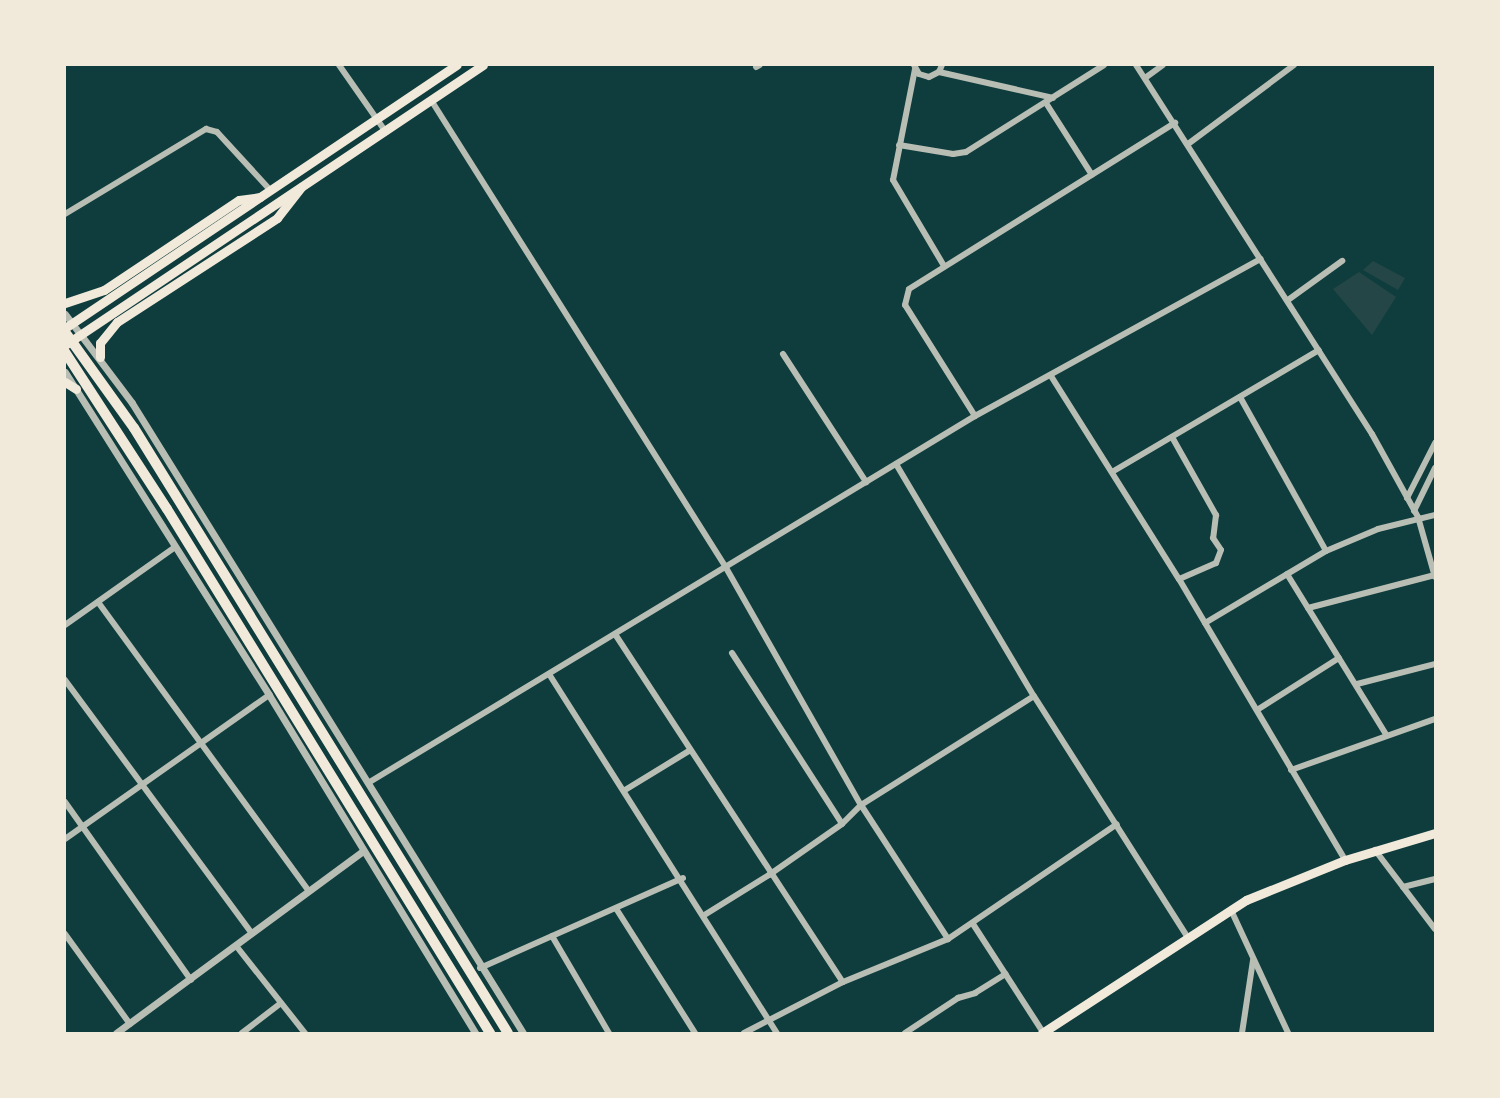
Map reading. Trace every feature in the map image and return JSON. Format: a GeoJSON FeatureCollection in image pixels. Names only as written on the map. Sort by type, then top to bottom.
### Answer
{"type":"FeatureCollection","features":[{"type":"Feature","properties":{"kind":"highway"},"geometry":{"type":"LineString","coordinates":[[65,330],[134,428],[508,1033]]}},
{"type":"Feature","properties":{"kind":"highway"},"geometry":{"type":"LineString","coordinates":[[65,352],[167,509],[490,1033]]}},
{"type":"Feature","properties":{"kind":"main road"},"geometry":{"type":"LineString","coordinates":[[65,330],[457,65]]}},
{"type":"Feature","properties":{"kind":"main road"},"geometry":{"type":"LineString","coordinates":[[65,345],[278,201],[386,132],[482,65]]}},
{"type":"Feature","properties":{"kind":"main road"},"geometry":{"type":"LineString","coordinates":[[100,357],[100,343],[117,322],[277,218],[293,203],[301,187]]}},
{"type":"Feature","properties":{"kind":"main road"},"geometry":{"type":"LineString","coordinates":[[65,303],[104,290],[239,200],[262,197]]}},
{"type":"Feature","properties":{"kind":"main road"},"geometry":{"type":"LineString","coordinates":[[65,382],[76,388]]}},
{"type":"Feature","properties":{"kind":"main road"},"geometry":{"type":"LineString","coordinates":[[1042,1033],[1231,910],[1345,860],[1435,833]]}},
{"type":"Feature","properties":{"kind":"street"},"geometry":{"type":"LineString","coordinates":[[339,65],[386,132]]}},
{"type":"Feature","properties":{"kind":"street"},"geometry":{"type":"LineString","coordinates":[[899,145],[966,152],[1104,65]]}},
{"type":"Feature","properties":{"kind":"street"},"geometry":{"type":"LineString","coordinates":[[1136,65],[1288,300],[1416,514],[1435,576],[1308,608]]}},
{"type":"Feature","properties":{"kind":"street"},"geometry":{"type":"LineString","coordinates":[[1145,78],[1163,65]]}},
{"type":"Feature","properties":{"kind":"street"},"geometry":{"type":"LineString","coordinates":[[1188,144],[1294,65]]}},
{"type":"Feature","properties":{"kind":"street"},"geometry":{"type":"LineString","coordinates":[[944,265],[897,189],[893,172],[915,67],[929,77],[941,68],[1049,100],[1092,175]]}},
{"type":"Feature","properties":{"kind":"street"},"geometry":{"type":"LineString","coordinates":[[431,100],[725,566],[861,805],[948,939]]}},
{"type":"Feature","properties":{"kind":"street"},"geometry":{"type":"LineString","coordinates":[[975,416],[903,298],[944,265],[1175,123]]}},
{"type":"Feature","properties":{"kind":"street"},"geometry":{"type":"LineString","coordinates":[[65,214],[206,129],[217,132],[271,191]]}},
{"type":"Feature","properties":{"kind":"street"},"geometry":{"type":"LineString","coordinates":[[368,783],[975,416],[1261,259]]}},
{"type":"Feature","properties":{"kind":"street"},"geometry":{"type":"LineString","coordinates":[[1288,300],[1342,261]]}},
{"type":"Feature","properties":{"kind":"street"},"geometry":{"type":"LineString","coordinates":[[65,314],[100,357],[523,1033]]}},
{"type":"Feature","properties":{"kind":"street"},"geometry":{"type":"LineString","coordinates":[[1112,472],[1319,350]]}},
{"type":"Feature","properties":{"kind":"street"},"geometry":{"type":"LineString","coordinates":[[783,354],[866,482]]}},
{"type":"Feature","properties":{"kind":"street"},"geometry":{"type":"LineString","coordinates":[[65,372],[269,695],[475,1033]]}},
{"type":"Feature","properties":{"kind":"street"},"geometry":{"type":"LineString","coordinates":[[1051,376],[1179,579],[1345,860]]}},
{"type":"Feature","properties":{"kind":"street"},"geometry":{"type":"LineString","coordinates":[[1241,397],[1326,551]]}},
{"type":"Feature","properties":{"kind":"street"},"geometry":{"type":"LineString","coordinates":[[1172,437],[1216,515],[1213,538],[1221,550],[1216,563],[1179,579]]}},
{"type":"Feature","properties":{"kind":"street"},"geometry":{"type":"LineString","coordinates":[[1407,498],[1435,443]]}},
{"type":"Feature","properties":{"kind":"street"},"geometry":{"type":"LineString","coordinates":[[897,464],[1034,696],[1188,938]]}},
{"type":"Feature","properties":{"kind":"street"},"geometry":{"type":"LineString","coordinates":[[1416,514],[1435,468]]}},
{"type":"Feature","properties":{"kind":"street"},"geometry":{"type":"LineString","coordinates":[[1205,623],[1326,551],[1416,514],[1435,515]]}},
{"type":"Feature","properties":{"kind":"street"},"geometry":{"type":"LineString","coordinates":[[65,625],[176,547]]}},
{"type":"Feature","properties":{"kind":"street"},"geometry":{"type":"LineString","coordinates":[[1287,574],[1386,734]]}},
{"type":"Feature","properties":{"kind":"street"},"geometry":{"type":"LineString","coordinates":[[98,601],[198,741],[282,849],[309,891]]}},
{"type":"Feature","properties":{"kind":"street"},"geometry":{"type":"LineString","coordinates":[[615,634],[769,876],[843,982]]}},
{"type":"Feature","properties":{"kind":"street"},"geometry":{"type":"LineString","coordinates":[[732,653],[842,824]]}},
{"type":"Feature","properties":{"kind":"street"},"geometry":{"type":"LineString","coordinates":[[1257,710],[1339,658]]}},
{"type":"Feature","properties":{"kind":"street"},"geometry":{"type":"LineString","coordinates":[[1357,684],[1435,664]]}},
{"type":"Feature","properties":{"kind":"street"},"geometry":{"type":"LineString","coordinates":[[549,674],[706,914],[777,1033]]}},
{"type":"Feature","properties":{"kind":"street"},"geometry":{"type":"LineString","coordinates":[[65,680],[252,934]]}},
{"type":"Feature","properties":{"kind":"street"},"geometry":{"type":"LineString","coordinates":[[65,839],[198,741],[269,695]]}},
{"type":"Feature","properties":{"kind":"street"},"geometry":{"type":"LineString","coordinates":[[706,914],[769,876],[842,824],[861,805],[1034,696]]}},
{"type":"Feature","properties":{"kind":"street"},"geometry":{"type":"LineString","coordinates":[[1291,770],[1386,734],[1435,719]]}},
{"type":"Feature","properties":{"kind":"street"},"geometry":{"type":"LineString","coordinates":[[625,790],[689,751]]}},
{"type":"Feature","properties":{"kind":"street"},"geometry":{"type":"LineString","coordinates":[[65,802],[191,979]]}},
{"type":"Feature","properties":{"kind":"street"},"geometry":{"type":"LineString","coordinates":[[744,1033],[843,982],[948,939],[1117,824]]}},
{"type":"Feature","properties":{"kind":"street"},"geometry":{"type":"LineString","coordinates":[[1375,850],[1435,929]]}},
{"type":"Feature","properties":{"kind":"street"},"geometry":{"type":"LineString","coordinates":[[116,1033],[237,947],[363,851]]}},
{"type":"Feature","properties":{"kind":"street"},"geometry":{"type":"LineString","coordinates":[[480,968],[683,878]]}},
{"type":"Feature","properties":{"kind":"street"},"geometry":{"type":"LineString","coordinates":[[1403,887],[1435,879]]}},
{"type":"Feature","properties":{"kind":"street"},"geometry":{"type":"LineString","coordinates":[[617,909],[695,1033]]}},
{"type":"Feature","properties":{"kind":"street"},"geometry":{"type":"LineString","coordinates":[[1231,910],[1288,1033]]}},
{"type":"Feature","properties":{"kind":"street"},"geometry":{"type":"LineString","coordinates":[[973,924],[1042,1033]]}},
{"type":"Feature","properties":{"kind":"street"},"geometry":{"type":"LineString","coordinates":[[65,934],[130,1024]]}},
{"type":"Feature","properties":{"kind":"street"},"geometry":{"type":"LineString","coordinates":[[552,936],[609,1033]]}},
{"type":"Feature","properties":{"kind":"street"},"geometry":{"type":"LineString","coordinates":[[237,947],[304,1033]]}},
{"type":"Feature","properties":{"kind":"street"},"geometry":{"type":"LineString","coordinates":[[1241,1033],[1254,958]]}},
{"type":"Feature","properties":{"kind":"street"},"geometry":{"type":"LineString","coordinates":[[905,1033],[958,998],[975,993],[1005,974]]}},
{"type":"Feature","properties":{"kind":"street"},"geometry":{"type":"LineString","coordinates":[[242,1033],[281,1003]]}},
{"type":"Feature","properties":{"kind":"shaded area"},"geometry":{"type":"Polygon","coordinates":[[[1373,261],[1405,278],[1398,290],[1363,270],[1373,261]]]}},
{"type":"Feature","properties":{"kind":"shaded area"},"geometry":{"type":"Polygon","coordinates":[[[1359,272],[1396,297],[1372,335],[1333,289],[1359,272]]]}}]}
